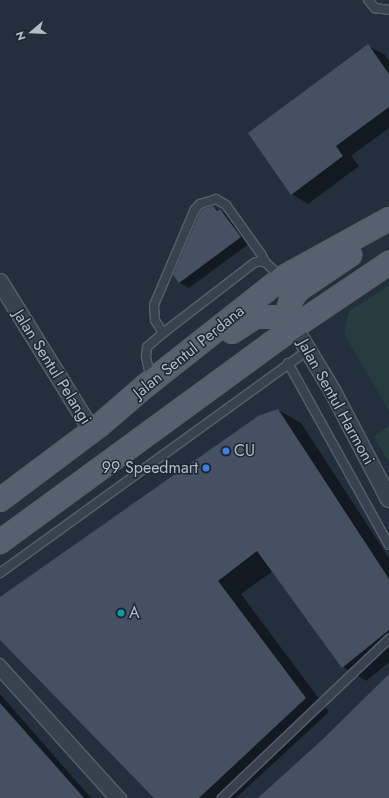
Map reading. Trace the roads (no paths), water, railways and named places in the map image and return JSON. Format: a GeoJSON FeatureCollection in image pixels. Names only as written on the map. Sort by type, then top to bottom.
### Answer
{"type":"FeatureCollection","features":[{"type":"Feature","properties":{"kind":"main road","name":"Jalan Sentul Perdana"},"geometry":{"type":"LineString","coordinates":[[0,500],[92,431],[173,364],[282,278],[389,219]]}},
{"type":"Feature","properties":{"kind":"main road"},"geometry":{"type":"LineString","coordinates":[[290,322],[291,300],[298,290],[389,229]]}},
{"type":"Feature","properties":{"kind":"main road"},"geometry":{"type":"LineString","coordinates":[[0,542],[290,322],[389,263]]}},
{"type":"Feature","properties":{"kind":"main road"},"geometry":{"type":"LineString","coordinates":[[173,364],[199,354],[255,317],[290,322]]}},
{"type":"Feature","properties":{"kind":"street","name":"Jalan Sentul Pelangi"},"geometry":{"type":"LineString","coordinates":[[0,282],[92,431]]}},
{"type":"Feature","properties":{"kind":"street","name":"Jalan Sentul Harmoni"},"geometry":{"type":"LineString","coordinates":[[290,322],[333,392],[389,499]]}},
{"type":"Feature","properties":{"kind":"lane"},"geometry":{"type":"LineString","coordinates":[[368,0],[375,8],[389,10]]}},
{"type":"Feature","properties":{"kind":"lane"},"geometry":{"type":"LineString","coordinates":[[163,333],[155,320],[154,305],[195,209],[200,204],[216,198],[226,205],[261,254],[265,262],[282,278]]}},
{"type":"Feature","properties":{"kind":"lane"},"geometry":{"type":"LineString","coordinates":[[151,382],[146,356],[147,347],[254,263],[260,261],[265,262]]}},
{"type":"Feature","properties":{"kind":"lane"},"geometry":{"type":"LineString","coordinates":[[0,573],[104,500],[308,350]]}},
{"type":"Feature","properties":{"kind":"lane"},"geometry":{"type":"LineString","coordinates":[[288,364],[389,545]]}},
{"type":"Feature","properties":{"kind":"lane"},"geometry":{"type":"LineString","coordinates":[[222,798],[389,639]]}},
{"type":"Feature","properties":{"kind":"lane"},"geometry":{"type":"LineString","coordinates":[[0,662],[122,798]]}},
{"type":"Feature","properties":{"kind":"lane"},"geometry":{"type":"LineString","coordinates":[[0,672],[113,798]]}},
{"type":"Feature","properties":{"kind":"place","name":"CU"},"geometry":{"type":"Point","coordinates":[226,451]}},
{"type":"Feature","properties":{"kind":"place","name":"99 Speedmart"},"geometry":{"type":"Point","coordinates":[206,468]}},
{"type":"Feature","properties":{"kind":"place","name":"A"},"geometry":{"type":"Point","coordinates":[121,613]}}]}
